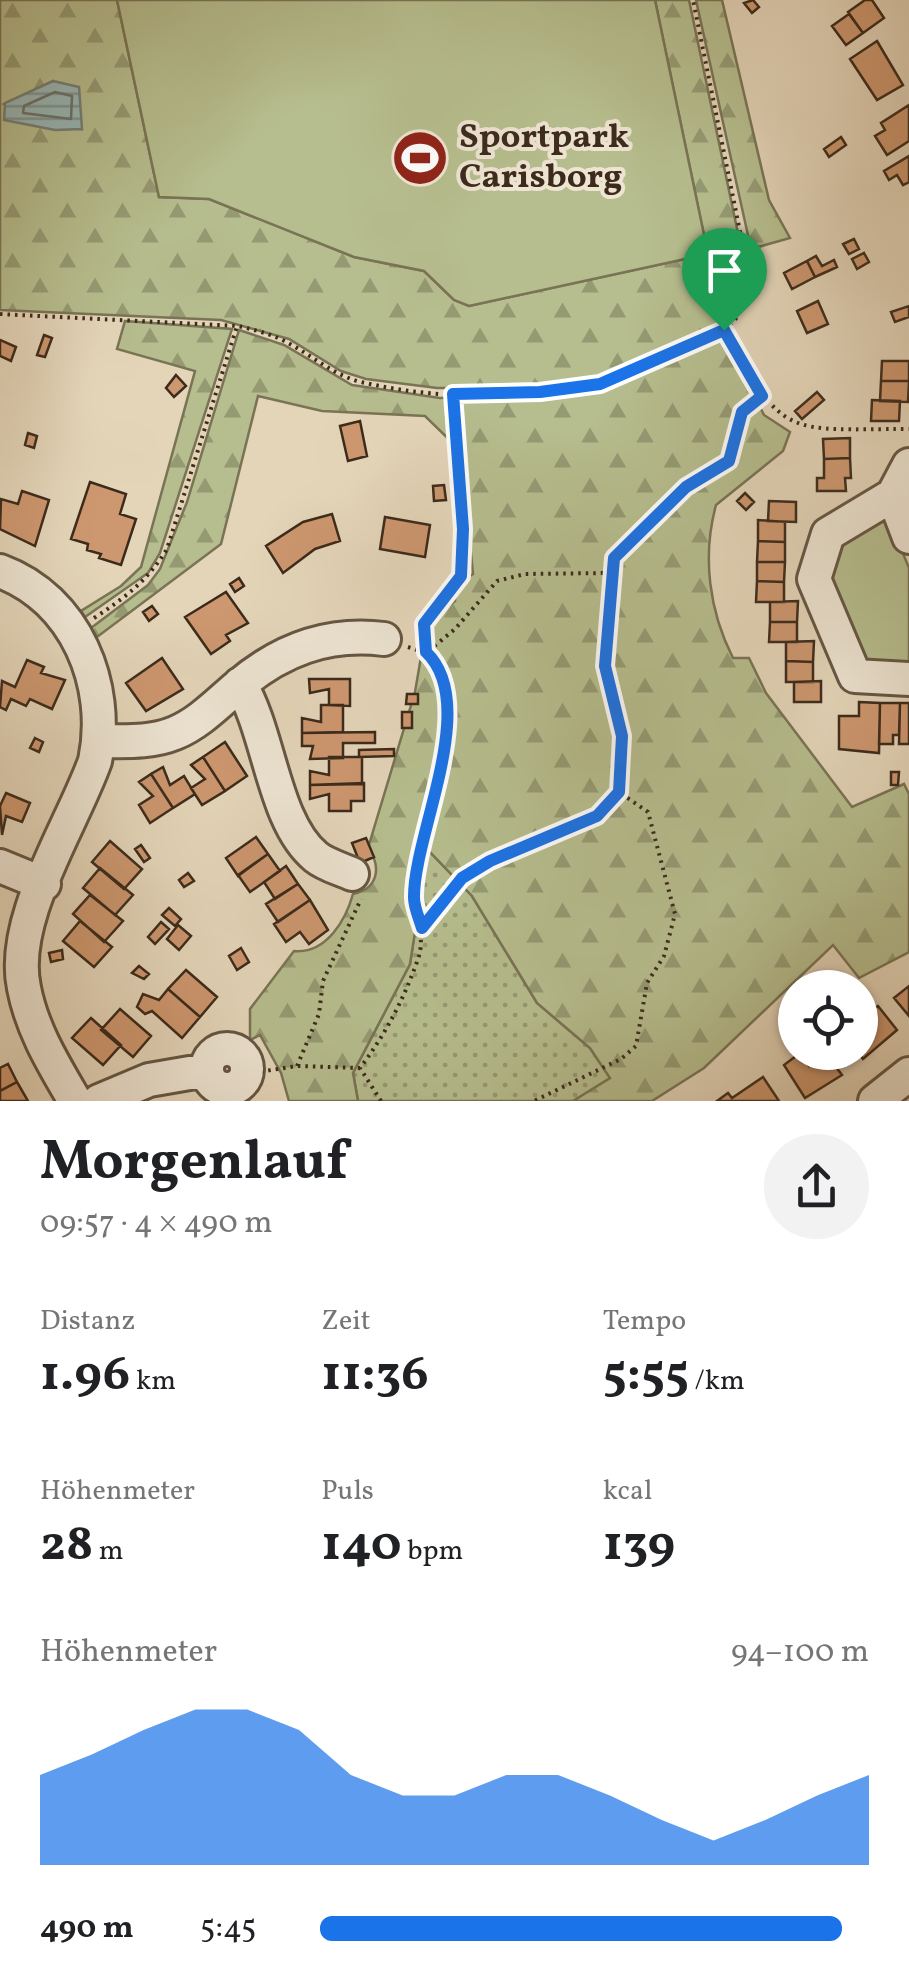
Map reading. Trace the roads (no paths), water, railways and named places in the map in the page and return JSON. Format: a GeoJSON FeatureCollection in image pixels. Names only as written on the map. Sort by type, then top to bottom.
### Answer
{"type":"FeatureCollection","features":[{"type":"Feature","properties":{"kind":"street"},"geometry":{"type":"LineString","coordinates":[[909,465],[892,495],[828,534],[814,579],[855,676],[909,679]]}},
{"type":"Feature","properties":{"kind":"street"},"geometry":{"type":"LineString","coordinates":[[892,495],[909,536]]}},
{"type":"Feature","properties":{"kind":"street"},"geometry":{"type":"LineString","coordinates":[[0,571],[44,597],[74,632],[98,694],[100,740],[88,780],[26,931],[22,984],[34,1025],[75,1101]]}},
{"type":"Feature","properties":{"kind":"street"},"geometry":{"type":"LineString","coordinates":[[100,740],[138,741],[172,734],[195,723],[269,662],[317,642],[354,635],[384,639]]}},
{"type":"Feature","properties":{"kind":"street"},"geometry":{"type":"LineString","coordinates":[[240,684],[256,709],[292,828],[318,859],[352,874]]}},
{"type":"Feature","properties":{"kind":"street"},"geometry":{"type":"LineString","coordinates":[[0,866],[44,884]]}},
{"type":"Feature","properties":{"kind":"street"},"geometry":{"type":"LineString","coordinates":[[99,1101],[149,1080],[207,1070],[214,1084],[228,1089],[246,1074]]}},
{"type":"Feature","properties":{"kind":"water"},"geometry":{"type":"Polygon","coordinates":[[[53,81],[79,87],[82,129],[55,130],[4,120],[5,103],[53,81]]]}},
{"type":"Feature","properties":{"kind":"place","name":"Sportpark Carisborg"},"geometry":{"type":"Point","coordinates":[420,158]}}]}
